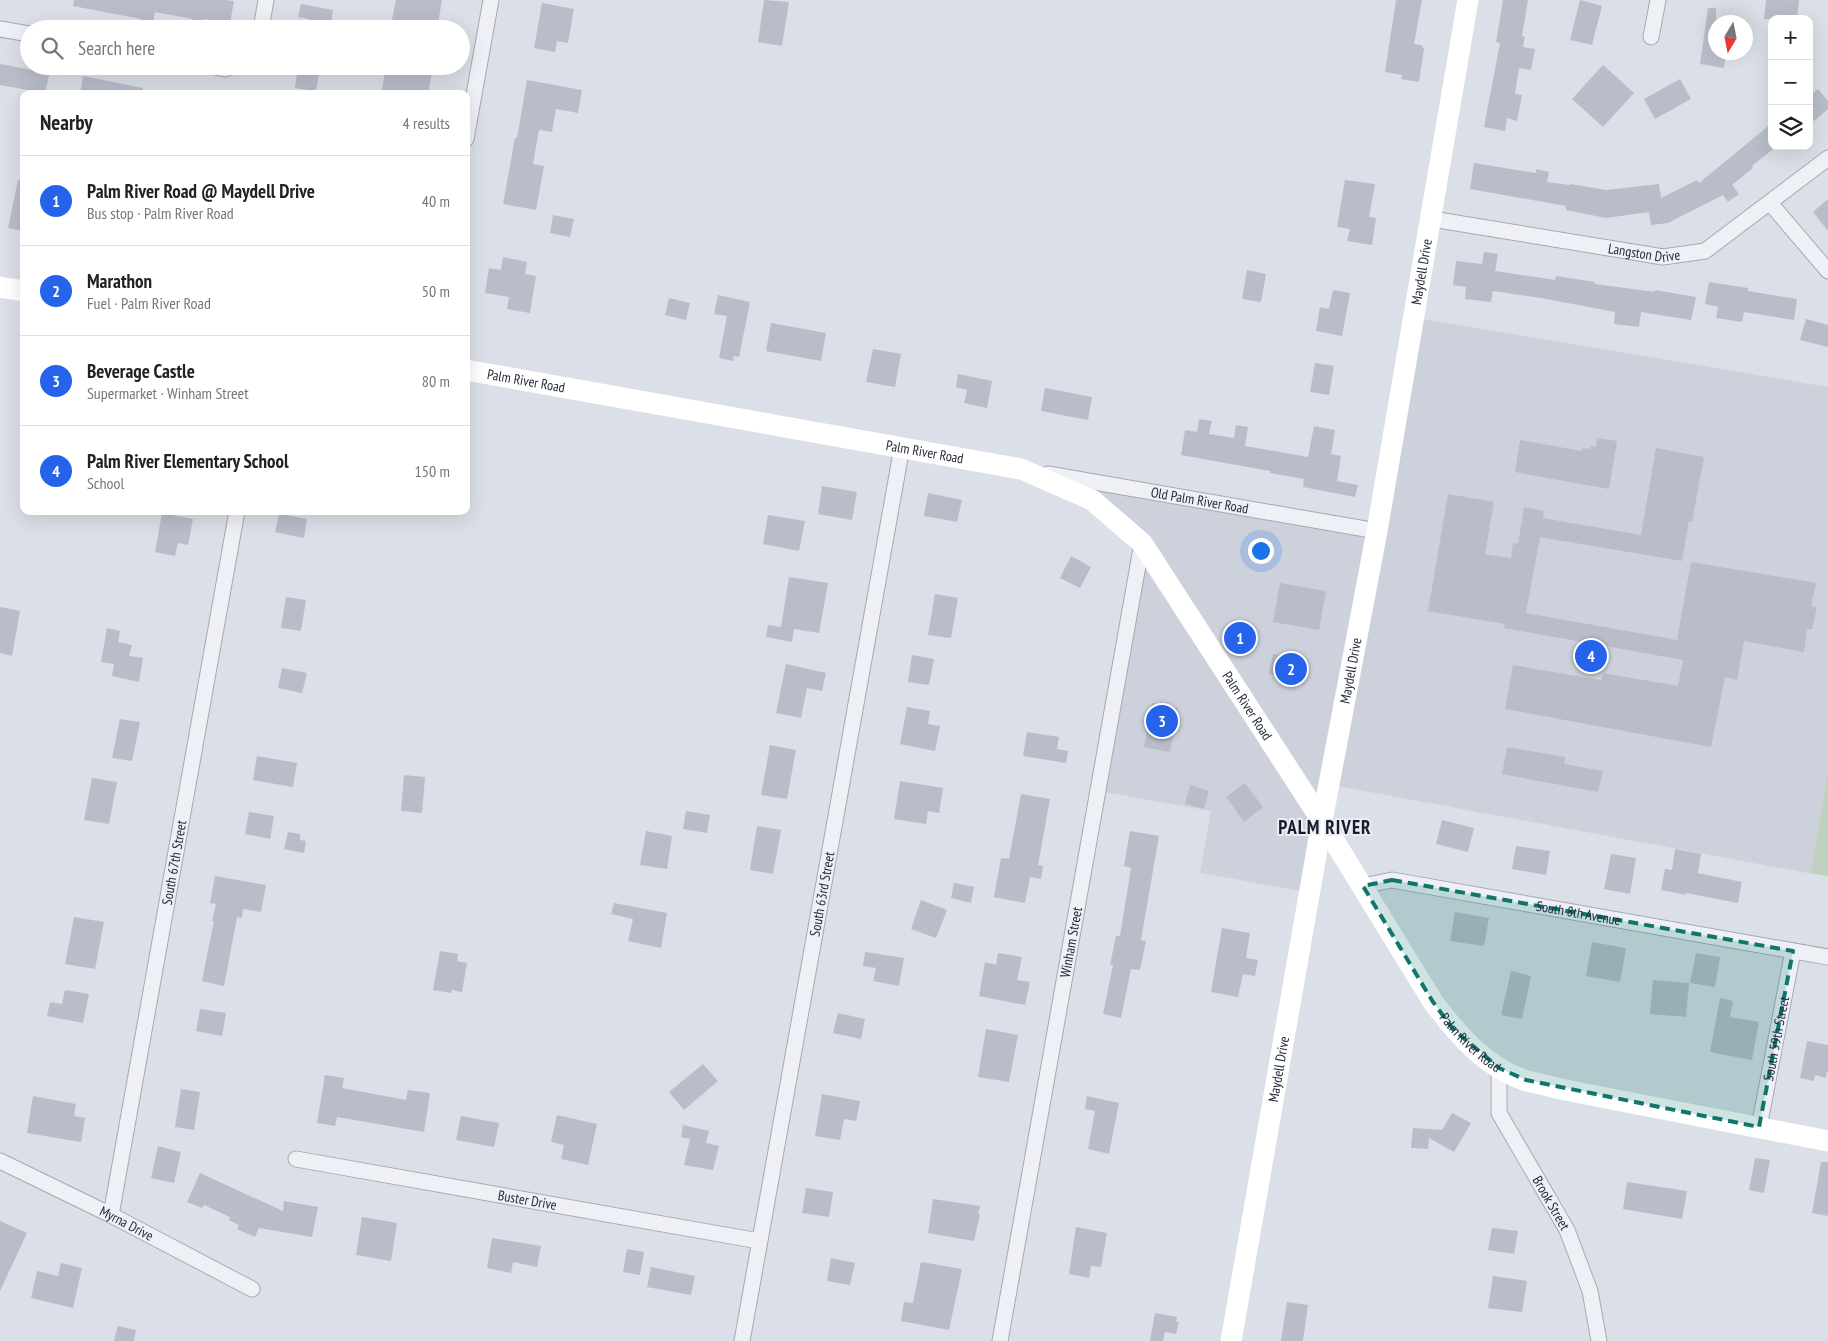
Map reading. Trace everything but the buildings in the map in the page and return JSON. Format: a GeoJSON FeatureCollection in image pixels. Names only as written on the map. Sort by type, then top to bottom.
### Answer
{"type":"FeatureCollection","features":[{"type":"Feature","properties":{"kind":"street"},"geometry":{"type":"LineString","coordinates":[[263,20],[266,0]]}},
{"type":"Feature","properties":{"kind":"street"},"geometry":{"type":"LineString","coordinates":[[470,117],[491,0]]}},
{"type":"Feature","properties":{"kind":"street","name":"Maydell Drive"},"geometry":{"type":"LineString","coordinates":[[1231,1341],[1322,821],[1377,531],[1468,0]]}},
{"type":"Feature","properties":{"kind":"street"},"geometry":{"type":"LineString","coordinates":[[1651,37],[1658,0]]}},
{"type":"Feature","properties":{"kind":"street"},"geometry":{"type":"LineString","coordinates":[[0,30],[20,33]]}},
{"type":"Feature","properties":{"kind":"street","name":"Langston Drive"},"geometry":{"type":"LineString","coordinates":[[1432,218],[1663,257],[1705,251],[1828,158]]}},
{"type":"Feature","properties":{"kind":"street"},"geometry":{"type":"LineString","coordinates":[[1770,203],[1828,272]]}},
{"type":"Feature","properties":{"kind":"street"},"geometry":{"type":"LineString","coordinates":[[0,287],[20,290]]}},
{"type":"Feature","properties":{"kind":"street","name":"Palm River Road"},"geometry":{"type":"LineString","coordinates":[[470,371],[902,447],[1021,470],[1092,500],[1142,543],[1322,821],[1433,1002],[1454,1029],[1476,1051],[1499,1068],[1526,1080],[1565,1090],[1828,1140]]}},
{"type":"Feature","properties":{"kind":"street","name":"South 63rd Street"},"geometry":{"type":"LineString","coordinates":[[742,1341],[902,447]]}},
{"type":"Feature","properties":{"kind":"street","name":"Old Palm River Road"},"geometry":{"type":"LineString","coordinates":[[1021,470],[1377,531]]}},
{"type":"Feature","properties":{"kind":"street","name":"South 67th Street"},"geometry":{"type":"LineString","coordinates":[[110,1215],[236,515]]}},
{"type":"Feature","properties":{"kind":"street","name":"Winham Street"},"geometry":{"type":"LineString","coordinates":[[1000,1341],[1142,543]]}},
{"type":"Feature","properties":{"kind":"street","name":"South 8th Avenue"},"geometry":{"type":"LineString","coordinates":[[1363,886],[1392,880],[1828,957]]}},
{"type":"Feature","properties":{"kind":"street","name":"South 59th Street"},"geometry":{"type":"LineString","coordinates":[[1759,1127],[1793,951]]}},
{"type":"Feature","properties":{"kind":"street","name":"Brook Street"},"geometry":{"type":"LineString","coordinates":[[1499,1068],[1499,1113],[1567,1230],[1590,1291],[1599,1341]]}},
{"type":"Feature","properties":{"kind":"street","name":"Buster Drive"},"geometry":{"type":"LineString","coordinates":[[296,1159],[759,1241]]}},
{"type":"Feature","properties":{"kind":"street","name":"Myrna Drive"},"geometry":{"type":"LineString","coordinates":[[0,1161],[110,1215],[252,1289]]}},
{"type":"Feature","properties":{"kind":"highlighted area"},"geometry":{"type":"Polygon","coordinates":[[[1392,880],[1793,951],[1759,1127],[1526,1080],[1499,1068],[1453,1029],[1433,1002],[1363,886],[1392,880]]]}},
{"type":"Feature","properties":{"kind":"shaded area"},"geometry":{"type":"Polygon","coordinates":[[[1416,318],[1828,387],[1828,782],[1813,874],[1332,785],[1322,812],[1151,552],[1068,485],[1376,531],[1416,318]]]}},
{"type":"Feature","properties":{"kind":"shaded area"},"geometry":{"type":"Polygon","coordinates":[[[1144,549],[1321,822],[1308,892],[1200,873],[1211,811],[1099,791],[1144,549]]]}},
{"type":"Feature","properties":{"kind":"green space"},"geometry":{"type":"Polygon","coordinates":[[[1828,775],[1828,876],[1811,873],[1828,775]]]}},
{"type":"Feature","properties":{"kind":"place","name":"Palm River Road @ Maydell Drive"},"geometry":{"type":"Point","coordinates":[1240,638]}},
{"type":"Feature","properties":{"kind":"place","name":"Palm River Elementary School"},"geometry":{"type":"Point","coordinates":[1591,656]}},
{"type":"Feature","properties":{"kind":"place","name":"Marathon"},"geometry":{"type":"Point","coordinates":[1291,669]}},
{"type":"Feature","properties":{"kind":"place","name":"Beverage Castle"},"geometry":{"type":"Point","coordinates":[1162,721]}},
{"type":"Feature","properties":{"kind":"district","name":"PALM RIVER"},"geometry":{"type":"Point","coordinates":[1325,827]}}]}
